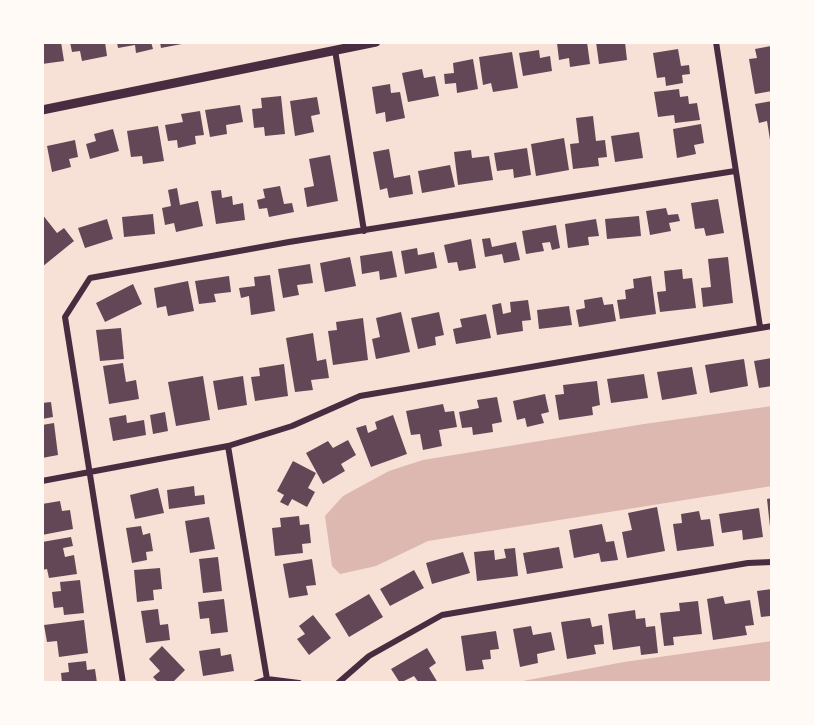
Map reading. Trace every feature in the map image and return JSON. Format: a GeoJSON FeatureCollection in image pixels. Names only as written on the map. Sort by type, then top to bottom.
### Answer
{"type":"FeatureCollection","features":[{"type":"Feature","properties":{"kind":"street"},"geometry":{"type":"LineString","coordinates":[[42,110],[376,42]]}},
{"type":"Feature","properties":{"kind":"street"},"geometry":{"type":"LineString","coordinates":[[716,42],[760,327]]}},
{"type":"Feature","properties":{"kind":"street"},"geometry":{"type":"LineString","coordinates":[[335,50],[364,231]]}},
{"type":"Feature","properties":{"kind":"street"},"geometry":{"type":"LineString","coordinates":[[123,683],[88,474],[65,317],[90,278],[289,242],[735,171]]}},
{"type":"Feature","properties":{"kind":"street"},"geometry":{"type":"LineString","coordinates":[[42,481],[228,446],[292,426],[360,396],[772,326]]}},
{"type":"Feature","properties":{"kind":"street"},"geometry":{"type":"LineString","coordinates":[[228,446],[267,679]]}},
{"type":"Feature","properties":{"kind":"street"},"geometry":{"type":"LineString","coordinates":[[338,683],[369,656],[442,615],[748,563],[772,562]]}},
{"type":"Feature","properties":{"kind":"street"},"geometry":{"type":"LineString","coordinates":[[256,683],[267,679],[299,683]]}},
{"type":"Feature","properties":{"kind":"shaded area"},"geometry":{"type":"Polygon","coordinates":[[[772,406],[772,486],[428,541],[376,566],[340,574],[332,566],[325,516],[343,496],[389,471],[423,460],[772,406]]]}},
{"type":"Feature","properties":{"kind":"shaded area"},"geometry":{"type":"Polygon","coordinates":[[[772,641],[772,683],[512,683],[624,662],[772,641]]]}},
{"type":"Feature","properties":{"kind":"building"},"geometry":{"type":"Polygon","coordinates":[[[42,42],[61,42],[64,61],[42,64],[42,42]]]}},
{"type":"Feature","properties":{"kind":"building"},"geometry":{"type":"Polygon","coordinates":[[[70,42],[105,42],[107,56],[82,61],[80,51],[72,52],[70,42]]]}},
{"type":"Feature","properties":{"kind":"building"},"geometry":{"type":"Polygon","coordinates":[[[117,42],[151,42],[153,49],[136,53],[135,45],[118,48],[117,42]]]}},
{"type":"Feature","properties":{"kind":"building"},"geometry":{"type":"Polygon","coordinates":[[[160,42],[187,42],[187,43],[161,48],[160,42]]]}},
{"type":"Feature","properties":{"kind":"building"},"geometry":{"type":"Polygon","coordinates":[[[587,42],[590,64],[570,67],[569,58],[559,60],[557,43],[587,42]]]}},
{"type":"Feature","properties":{"kind":"building"},"geometry":{"type":"Polygon","coordinates":[[[596,42],[606,44],[625,42],[627,60],[599,64],[596,42]]]}},
{"type":"Feature","properties":{"kind":"building"},"geometry":{"type":"Polygon","coordinates":[[[771,46],[772,91],[755,94],[749,59],[757,58],[755,49],[771,46]]]}},
{"type":"Feature","properties":{"kind":"building"},"geometry":{"type":"Polygon","coordinates":[[[678,49],[681,66],[689,65],[690,74],[682,75],[683,83],[666,86],[665,77],[657,78],[653,53],[678,49]]]}},
{"type":"Feature","properties":{"kind":"building"},"geometry":{"type":"Polygon","coordinates":[[[539,50],[540,58],[550,56],[552,71],[523,76],[519,53],[539,50]]]}},
{"type":"Feature","properties":{"kind":"building"},"geometry":{"type":"Polygon","coordinates":[[[512,52],[518,88],[493,92],[491,83],[483,85],[479,57],[512,52]]]}},
{"type":"Feature","properties":{"kind":"building"},"geometry":{"type":"Polygon","coordinates":[[[473,59],[478,89],[457,93],[456,83],[445,84],[444,74],[454,73],[453,63],[473,59]]]}},
{"type":"Feature","properties":{"kind":"building"},"geometry":{"type":"Polygon","coordinates":[[[422,69],[424,78],[435,76],[439,96],[408,102],[402,73],[422,69]]]}},
{"type":"Feature","properties":{"kind":"building"},"geometry":{"type":"Polygon","coordinates":[[[390,84],[391,93],[400,92],[405,118],[386,122],[385,112],[376,114],[372,87],[390,84]]]}},
{"type":"Feature","properties":{"kind":"building"},"geometry":{"type":"Polygon","coordinates":[[[679,89],[680,97],[688,96],[689,104],[697,103],[700,120],[675,123],[674,115],[658,117],[654,92],[679,89]]]}},
{"type":"Feature","properties":{"kind":"building"},"geometry":{"type":"Polygon","coordinates":[[[281,96],[285,134],[265,136],[264,127],[254,128],[252,109],[262,108],[261,98],[281,96]]]}},
{"type":"Feature","properties":{"kind":"building"},"geometry":{"type":"Polygon","coordinates":[[[317,97],[320,114],[311,116],[314,132],[295,136],[290,101],[317,97]]]}},
{"type":"Feature","properties":{"kind":"building"},"geometry":{"type":"Polygon","coordinates":[[[772,101],[772,140],[770,140],[767,121],[759,123],[755,104],[772,101]]]}},
{"type":"Feature","properties":{"kind":"building"},"geometry":{"type":"Polygon","coordinates":[[[240,105],[243,122],[226,125],[227,134],[210,137],[205,110],[240,105]]]}},
{"type":"Feature","properties":{"kind":"building"},"geometry":{"type":"Polygon","coordinates":[[[200,111],[204,135],[195,136],[196,144],[178,148],[177,140],[168,141],[165,125],[183,122],[181,114],[200,111]]]}},
{"type":"Feature","properties":{"kind":"building"},"geometry":{"type":"Polygon","coordinates":[[[593,116],[596,141],[605,140],[607,157],[598,158],[599,166],[573,169],[570,144],[579,143],[576,118],[593,116]]]}},
{"type":"Feature","properties":{"kind":"building"},"geometry":{"type":"Polygon","coordinates":[[[701,124],[704,143],[694,145],[696,154],[677,158],[673,129],[701,124]]]}},
{"type":"Feature","properties":{"kind":"building"},"geometry":{"type":"Polygon","coordinates":[[[158,126],[164,161],[143,164],[142,156],[131,157],[127,131],[158,126]]]}},
{"type":"Feature","properties":{"kind":"building"},"geometry":{"type":"Polygon","coordinates":[[[113,129],[119,151],[90,159],[86,144],[96,141],[94,134],[113,129]]]}},
{"type":"Feature","properties":{"kind":"building"},"geometry":{"type":"Polygon","coordinates":[[[639,132],[643,158],[615,162],[611,136],[639,132]]]}},
{"type":"Feature","properties":{"kind":"building"},"geometry":{"type":"Polygon","coordinates":[[[564,138],[569,170],[536,176],[531,144],[564,138]]]}},
{"type":"Feature","properties":{"kind":"building"},"geometry":{"type":"Polygon","coordinates":[[[75,140],[78,157],[69,159],[71,167],[52,172],[47,146],[75,140]]]}},
{"type":"Feature","properties":{"kind":"building"},"geometry":{"type":"Polygon","coordinates":[[[527,148],[531,175],[514,178],[513,169],[497,171],[494,153],[527,148]]]}},
{"type":"Feature","properties":{"kind":"building"},"geometry":{"type":"Polygon","coordinates":[[[389,149],[394,178],[410,175],[413,194],[389,198],[387,188],[380,190],[373,152],[389,149]]]}},
{"type":"Feature","properties":{"kind":"building"},"geometry":{"type":"Polygon","coordinates":[[[471,150],[472,158],[489,156],[493,180],[458,185],[454,152],[471,150]]]}},
{"type":"Feature","properties":{"kind":"building"},"geometry":{"type":"Polygon","coordinates":[[[330,155],[338,201],[307,207],[304,188],[314,186],[309,159],[330,155]]]}},
{"type":"Feature","properties":{"kind":"building"},"geometry":{"type":"Polygon","coordinates":[[[450,165],[455,187],[422,193],[418,171],[450,165]]]}},
{"type":"Feature","properties":{"kind":"building"},"geometry":{"type":"Polygon","coordinates":[[[280,186],[284,204],[292,203],[294,212],[269,217],[267,208],[259,209],[257,200],[265,198],[263,189],[280,186]]]}},
{"type":"Feature","properties":{"kind":"building"},"geometry":{"type":"Polygon","coordinates":[[[177,188],[180,205],[198,201],[203,226],[176,232],[174,223],[165,225],[162,208],[171,206],[168,190],[177,188]]]}},
{"type":"Feature","properties":{"kind":"building"},"geometry":{"type":"Polygon","coordinates":[[[221,190],[222,198],[232,196],[233,205],[243,203],[245,220],[216,224],[211,191],[221,190]]]}},
{"type":"Feature","properties":{"kind":"building"},"geometry":{"type":"Polygon","coordinates":[[[718,199],[724,233],[706,236],[704,228],[695,229],[691,203],[718,199]]]}},
{"type":"Feature","properties":{"kind":"building"},"geometry":{"type":"Polygon","coordinates":[[[666,208],[668,215],[678,214],[680,221],[669,223],[671,231],[650,235],[646,211],[666,208]]]}},
{"type":"Feature","properties":{"kind":"building"},"geometry":{"type":"Polygon","coordinates":[[[42,214],[57,233],[64,228],[74,241],[42,267],[42,214]]]}},
{"type":"Feature","properties":{"kind":"building"},"geometry":{"type":"Polygon","coordinates":[[[153,214],[155,234],[124,237],[122,217],[153,214]]]}},
{"type":"Feature","properties":{"kind":"building"},"geometry":{"type":"Polygon","coordinates":[[[639,216],[641,236],[607,239],[605,219],[639,216]]]}},
{"type":"Feature","properties":{"kind":"building"},"geometry":{"type":"Polygon","coordinates":[[[107,219],[113,239],[85,248],[78,228],[107,219]]]}},
{"type":"Feature","properties":{"kind":"building"},"geometry":{"type":"Polygon","coordinates":[[[596,219],[599,236],[588,237],[589,245],[568,248],[565,224],[596,219]]]}},
{"type":"Feature","properties":{"kind":"building"},"geometry":{"type":"Polygon","coordinates":[[[556,225],[560,248],[552,250],[550,242],[542,243],[544,251],[526,254],[522,231],[556,225]]]}},
{"type":"Feature","properties":{"kind":"building"},"geometry":{"type":"Polygon","coordinates":[[[490,238],[492,247],[516,242],[520,260],[504,263],[502,254],[485,257],[482,239],[490,238]]]}},
{"type":"Feature","properties":{"kind":"building"},"geometry":{"type":"Polygon","coordinates":[[[471,239],[476,268],[459,271],[457,262],[448,263],[444,245],[471,239]]]}},
{"type":"Feature","properties":{"kind":"building"},"geometry":{"type":"Polygon","coordinates":[[[417,248],[418,255],[434,252],[437,268],[405,274],[401,251],[417,248]]]}},
{"type":"Feature","properties":{"kind":"building"},"geometry":{"type":"Polygon","coordinates":[[[392,251],[397,277],[380,280],[379,271],[362,274],[360,256],[392,251]]]}},
{"type":"Feature","properties":{"kind":"building"},"geometry":{"type":"Polygon","coordinates":[[[350,257],[356,286],[325,292],[320,263],[350,257]]]}},
{"type":"Feature","properties":{"kind":"building"},"geometry":{"type":"Polygon","coordinates":[[[728,257],[733,303],[703,307],[701,288],[711,287],[708,259],[728,257]]]}},
{"type":"Feature","properties":{"kind":"building"},"geometry":{"type":"Polygon","coordinates":[[[310,264],[313,283],[297,285],[299,295],[283,298],[278,269],[310,264]]]}},
{"type":"Feature","properties":{"kind":"building"},"geometry":{"type":"Polygon","coordinates":[[[682,269],[683,279],[692,278],[696,308],[660,312],[657,292],[666,291],[664,271],[682,269]]]}},
{"type":"Feature","properties":{"kind":"building"},"geometry":{"type":"Polygon","coordinates":[[[270,275],[275,311],[251,315],[249,296],[241,298],[239,288],[255,286],[254,277],[270,275]]]}},
{"type":"Feature","properties":{"kind":"building"},"geometry":{"type":"Polygon","coordinates":[[[229,276],[231,292],[214,294],[216,302],[199,304],[195,281],[229,276]]]}},
{"type":"Feature","properties":{"kind":"building"},"geometry":{"type":"Polygon","coordinates":[[[651,276],[656,314],[620,319],[617,300],[626,299],[625,290],[634,288],[633,279],[651,276]]]}},
{"type":"Feature","properties":{"kind":"building"},"geometry":{"type":"Polygon","coordinates":[[[188,281],[194,311],[168,316],[166,306],[157,308],[154,288],[188,281]]]}},
{"type":"Feature","properties":{"kind":"building"},"geometry":{"type":"Polygon","coordinates":[[[133,284],[142,304],[105,322],[96,303],[133,284]]]}},
{"type":"Feature","properties":{"kind":"building"},"geometry":{"type":"Polygon","coordinates":[[[602,297],[604,305],[613,304],[616,321],[579,327],[576,310],[585,308],[584,300],[602,297]]]}},
{"type":"Feature","properties":{"kind":"building"},"geometry":{"type":"Polygon","coordinates":[[[528,300],[531,320],[522,321],[523,331],[497,335],[492,305],[501,303],[503,314],[511,312],[510,302],[528,300]]]}},
{"type":"Feature","properties":{"kind":"building"},"geometry":{"type":"Polygon","coordinates":[[[569,306],[572,325],[539,329],[537,310],[569,306]]]}},
{"type":"Feature","properties":{"kind":"building"},"geometry":{"type":"Polygon","coordinates":[[[401,312],[410,352],[376,359],[372,339],[380,337],[376,318],[401,312]]]}},
{"type":"Feature","properties":{"kind":"building"},"geometry":{"type":"Polygon","coordinates":[[[439,312],[444,335],[435,337],[436,345],[418,349],[411,318],[439,312]]]}},
{"type":"Feature","properties":{"kind":"building"},"geometry":{"type":"Polygon","coordinates":[[[486,314],[491,338],[456,344],[453,329],[462,327],[460,319],[486,314]]]}},
{"type":"Feature","properties":{"kind":"building"},"geometry":{"type":"Polygon","coordinates":[[[363,318],[368,360],[333,365],[328,331],[337,330],[336,322],[363,318]]]}},
{"type":"Feature","properties":{"kind":"building"},"geometry":{"type":"Polygon","coordinates":[[[121,328],[124,359],[100,361],[96,330],[121,328]]]}},
{"type":"Feature","properties":{"kind":"building"},"geometry":{"type":"Polygon","coordinates":[[[313,333],[317,361],[326,359],[329,378],[311,380],[313,390],[295,392],[286,338],[313,333]]]}},
{"type":"Feature","properties":{"kind":"building"},"geometry":{"type":"Polygon","coordinates":[[[772,358],[772,386],[759,388],[754,361],[772,358]]]}},
{"type":"Feature","properties":{"kind":"building"},"geometry":{"type":"Polygon","coordinates":[[[744,359],[748,386],[710,393],[705,365],[744,359]]]}},
{"type":"Feature","properties":{"kind":"building"},"geometry":{"type":"Polygon","coordinates":[[[123,363],[126,382],[136,380],[139,399],[109,404],[103,366],[123,363]]]}},
{"type":"Feature","properties":{"kind":"building"},"geometry":{"type":"Polygon","coordinates":[[[284,364],[288,396],[255,401],[251,377],[260,376],[259,368],[284,364]]]}},
{"type":"Feature","properties":{"kind":"building"},"geometry":{"type":"Polygon","coordinates":[[[692,367],[697,394],[662,400],[657,372],[692,367]]]}},
{"type":"Feature","properties":{"kind":"building"},"geometry":{"type":"Polygon","coordinates":[[[644,374],[648,398],[611,403],[607,379],[644,374]]]}},
{"type":"Feature","properties":{"kind":"building"},"geometry":{"type":"Polygon","coordinates":[[[203,376],[210,420],[176,426],[168,382],[203,376]]]}},
{"type":"Feature","properties":{"kind":"building"},"geometry":{"type":"Polygon","coordinates":[[[243,376],[247,405],[218,410],[213,381],[243,376]]]}},
{"type":"Feature","properties":{"kind":"building"},"geometry":{"type":"Polygon","coordinates":[[[597,381],[600,405],[592,407],[593,415],[559,420],[555,395],[564,394],[563,385],[597,381]]]}},
{"type":"Feature","properties":{"kind":"building"},"geometry":{"type":"Polygon","coordinates":[[[545,394],[549,412],[541,414],[544,423],[527,427],[525,418],[517,420],[513,401],[545,394]]]}},
{"type":"Feature","properties":{"kind":"building"},"geometry":{"type":"Polygon","coordinates":[[[497,397],[502,422],[492,424],[493,432],[473,435],[472,427],[462,428],[459,412],[479,408],[477,400],[497,397]]]}},
{"type":"Feature","properties":{"kind":"building"},"geometry":{"type":"Polygon","coordinates":[[[51,402],[53,417],[42,419],[42,403],[51,402]]]}},
{"type":"Feature","properties":{"kind":"building"},"geometry":{"type":"Polygon","coordinates":[[[443,404],[445,412],[454,411],[457,427],[439,430],[442,446],[423,450],[420,434],[411,435],[406,411],[443,404]]]}},
{"type":"Feature","properties":{"kind":"building"},"geometry":{"type":"Polygon","coordinates":[[[165,412],[168,431],[153,434],[150,415],[165,412]]]}},
{"type":"Feature","properties":{"kind":"building"},"geometry":{"type":"Polygon","coordinates":[[[126,415],[127,423],[144,420],[146,435],[113,441],[109,418],[126,415]]]}},
{"type":"Feature","properties":{"kind":"building"},"geometry":{"type":"Polygon","coordinates":[[[393,415],[407,454],[371,467],[356,428],[366,425],[368,433],[377,429],[375,422],[393,415]]]}},
{"type":"Feature","properties":{"kind":"building"},"geometry":{"type":"Polygon","coordinates":[[[54,423],[58,455],[42,458],[42,425],[54,423]]]}},
{"type":"Feature","properties":{"kind":"building"},"geometry":{"type":"Polygon","coordinates":[[[348,440],[356,455],[341,464],[345,471],[323,484],[306,453],[328,441],[333,448],[348,440]]]}},
{"type":"Feature","properties":{"kind":"building"},"geometry":{"type":"Polygon","coordinates":[[[293,461],[316,473],[308,488],[315,492],[307,507],[292,499],[288,506],[280,502],[284,495],[277,491],[293,461]]]}},
{"type":"Feature","properties":{"kind":"building"},"geometry":{"type":"Polygon","coordinates":[[[194,486],[195,496],[204,495],[205,504],[169,509],[167,490],[194,486]]]}},
{"type":"Feature","properties":{"kind":"building"},"geometry":{"type":"Polygon","coordinates":[[[158,488],[164,513],[135,519],[130,495],[158,488]]]}},
{"type":"Feature","properties":{"kind":"building"},"geometry":{"type":"Polygon","coordinates":[[[772,498],[772,526],[770,527],[767,499],[772,498]]]}},
{"type":"Feature","properties":{"kind":"building"},"geometry":{"type":"Polygon","coordinates":[[[60,501],[62,511],[70,510],[73,529],[42,535],[42,504],[60,501]]]}},
{"type":"Feature","properties":{"kind":"building"},"geometry":{"type":"Polygon","coordinates":[[[657,507],[665,551],[627,558],[622,532],[632,530],[628,513],[657,507]]]}},
{"type":"Feature","properties":{"kind":"building"},"geometry":{"type":"Polygon","coordinates":[[[759,508],[763,537],[743,540],[742,530],[722,533],[719,514],[759,508]]]}},
{"type":"Feature","properties":{"kind":"building"},"geometry":{"type":"Polygon","coordinates":[[[699,511],[701,520],[710,519],[714,546],[677,551],[673,524],[682,523],[681,514],[699,511]]]}},
{"type":"Feature","properties":{"kind":"building"},"geometry":{"type":"Polygon","coordinates":[[[299,516],[300,525],[309,524],[311,543],[302,544],[303,553],[275,556],[272,528],[281,527],[280,518],[299,516]]]}},
{"type":"Feature","properties":{"kind":"building"},"geometry":{"type":"Polygon","coordinates":[[[209,517],[215,549],[190,553],[185,521],[209,517]]]}},
{"type":"Feature","properties":{"kind":"building"},"geometry":{"type":"Polygon","coordinates":[[[602,524],[606,542],[614,541],[618,560],[601,562],[599,553],[574,558],[569,530],[602,524]]]}},
{"type":"Feature","properties":{"kind":"building"},"geometry":{"type":"Polygon","coordinates":[[[141,526],[143,535],[150,533],[153,551],[146,552],[147,560],[132,563],[126,528],[141,526]]]}},
{"type":"Feature","properties":{"kind":"building"},"geometry":{"type":"Polygon","coordinates":[[[71,537],[73,546],[63,548],[65,557],[74,555],[77,574],[49,578],[47,569],[42,570],[42,542],[71,537]]]}},
{"type":"Feature","properties":{"kind":"building"},"geometry":{"type":"Polygon","coordinates":[[[559,547],[563,568],[527,574],[523,553],[559,547]]]}},
{"type":"Feature","properties":{"kind":"building"},"geometry":{"type":"Polygon","coordinates":[[[515,548],[518,576],[477,581],[474,552],[494,550],[495,560],[506,558],[504,549],[515,548]]]}},
{"type":"Feature","properties":{"kind":"building"},"geometry":{"type":"Polygon","coordinates":[[[463,552],[470,573],[432,584],[426,563],[463,552]]]}},
{"type":"Feature","properties":{"kind":"building"},"geometry":{"type":"Polygon","coordinates":[[[218,557],[222,591],[203,593],[199,559],[218,557]]]}},
{"type":"Feature","properties":{"kind":"building"},"geometry":{"type":"Polygon","coordinates":[[[312,559],[316,585],[306,586],[308,595],[289,598],[283,564],[312,559]]]}},
{"type":"Feature","properties":{"kind":"building"},"geometry":{"type":"Polygon","coordinates":[[[160,568],[162,589],[153,590],[154,600],[137,602],[134,570],[160,568]]]}},
{"type":"Feature","properties":{"kind":"building"},"geometry":{"type":"Polygon","coordinates":[[[414,570],[424,588],[390,606],[380,589],[414,570]]]}},
{"type":"Feature","properties":{"kind":"building"},"geometry":{"type":"Polygon","coordinates":[[[80,580],[84,613],[64,615],[63,607],[54,608],[52,592],[61,591],[60,582],[80,580]]]}},
{"type":"Feature","properties":{"kind":"building"},"geometry":{"type":"Polygon","coordinates":[[[772,589],[772,622],[770,622],[770,616],[761,617],[757,591],[772,589]]]}},
{"type":"Feature","properties":{"kind":"building"},"geometry":{"type":"Polygon","coordinates":[[[369,594],[383,617],[349,637],[335,614],[369,594]]]}},
{"type":"Feature","properties":{"kind":"building"},"geometry":{"type":"Polygon","coordinates":[[[723,596],[725,604],[750,600],[754,625],[745,626],[747,635],[713,640],[707,599],[723,596]]]}},
{"type":"Feature","properties":{"kind":"building"},"geometry":{"type":"Polygon","coordinates":[[[224,599],[228,632],[211,634],[209,618],[200,619],[198,602],[224,599]]]}},
{"type":"Feature","properties":{"kind":"building"},"geometry":{"type":"Polygon","coordinates":[[[698,601],[702,634],[673,637],[674,645],[664,646],[660,613],[680,611],[679,603],[698,601]]]}},
{"type":"Feature","properties":{"kind":"building"},"geometry":{"type":"Polygon","coordinates":[[[158,609],[160,625],[168,624],[170,640],[146,643],[141,611],[158,609]]]}},
{"type":"Feature","properties":{"kind":"building"},"geometry":{"type":"Polygon","coordinates":[[[635,610],[636,619],[645,618],[646,627],[655,626],[658,653],[641,655],[640,646],[613,650],[608,614],[635,610]]]}},
{"type":"Feature","properties":{"kind":"building"},"geometry":{"type":"Polygon","coordinates":[[[313,615],[331,638],[309,655],[297,639],[305,634],[299,626],[313,615]]]}},
{"type":"Feature","properties":{"kind":"building"},"geometry":{"type":"Polygon","coordinates":[[[590,618],[592,627],[602,625],[604,644],[594,645],[596,654],[567,659],[561,622],[590,618]]]}},
{"type":"Feature","properties":{"kind":"building"},"geometry":{"type":"Polygon","coordinates":[[[84,620],[88,653],[59,657],[57,641],[47,642],[44,625],[84,620]]]}},
{"type":"Feature","properties":{"kind":"building"},"geometry":{"type":"Polygon","coordinates":[[[531,626],[533,635],[551,632],[555,650],[537,654],[538,663],[520,667],[513,629],[531,626]]]}},
{"type":"Feature","properties":{"kind":"building"},"geometry":{"type":"Polygon","coordinates":[[[496,631],[499,649],[490,650],[491,659],[482,660],[484,669],[466,671],[461,636],[496,631]]]}},
{"type":"Feature","properties":{"kind":"building"},"geometry":{"type":"Polygon","coordinates":[[[162,646],[185,670],[172,683],[159,683],[153,677],[160,671],[149,659],[162,646]]]}},
{"type":"Feature","properties":{"kind":"building"},"geometry":{"type":"Polygon","coordinates":[[[220,648],[221,656],[231,654],[234,671],[203,676],[199,651],[220,648]]]}},
{"type":"Feature","properties":{"kind":"building"},"geometry":{"type":"Polygon","coordinates":[[[427,648],[436,663],[429,668],[438,683],[419,683],[414,676],[400,683],[391,669],[427,648]]]}},
{"type":"Feature","properties":{"kind":"building"},"geometry":{"type":"Polygon","coordinates":[[[86,661],[87,670],[95,669],[97,683],[62,683],[61,673],[69,672],[68,663],[86,661]]]}}]}
